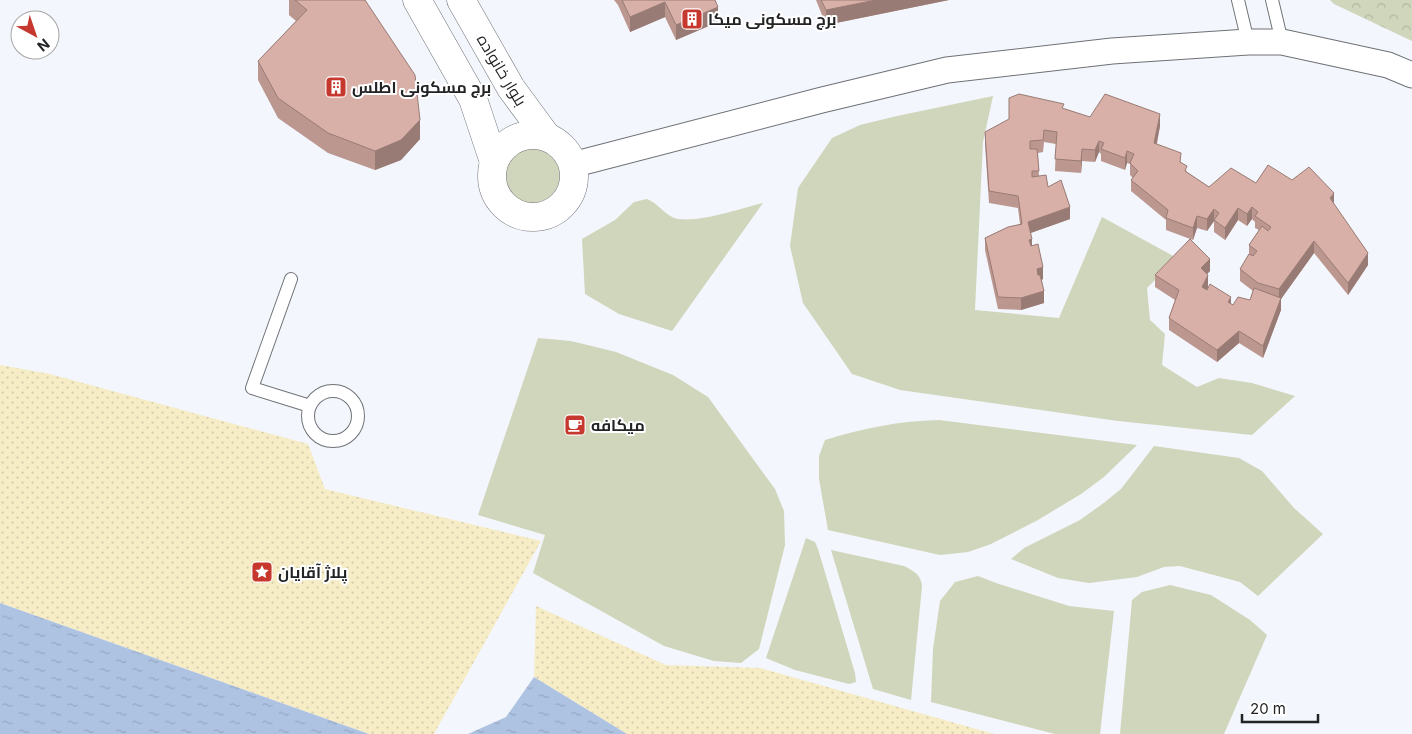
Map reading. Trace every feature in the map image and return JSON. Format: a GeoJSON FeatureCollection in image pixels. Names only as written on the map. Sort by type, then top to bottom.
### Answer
{"type":"FeatureCollection","features":[{"type":"Feature","properties":{"kind":"street"},"geometry":{"type":"LineString","coordinates":[[416,0],[473,99],[494,162]]}},
{"type":"Feature","properties":{"kind":"street","name":"بلوار خانواده"},"geometry":{"type":"LineString","coordinates":[[461,0],[511,88],[547,137]]}},
{"type":"Feature","properties":{"kind":"street"},"geometry":{"type":"LineString","coordinates":[[572,165],[822,100],[947,70],[1112,51],[1248,42],[1282,42],[1388,65],[1412,75]]}},
{"type":"Feature","properties":{"kind":"street"},"geometry":{"type":"LineString","coordinates":[[534,135],[547,137],[567,153],[572,165],[573,184],[569,196],[561,206],[550,213],[538,217],[513,212],[502,204],[495,194],[492,182],[494,162],[500,151],[510,142],[521,137],[534,135]]}},
{"type":"Feature","properties":{"kind":"lane"},"geometry":{"type":"LineString","coordinates":[[1238,0],[1248,42]]}},
{"type":"Feature","properties":{"kind":"lane"},"geometry":{"type":"LineString","coordinates":[[1272,0],[1282,42]]}},
{"type":"Feature","properties":{"kind":"lane"},"geometry":{"type":"LineString","coordinates":[[290,279],[252,388],[310,406]]}},
{"type":"Feature","properties":{"kind":"green space"},"geometry":{"type":"Polygon","coordinates":[[[1330,0],[1412,0],[1412,41],[1334,4],[1330,0]]]}},
{"type":"Feature","properties":{"kind":"green space"},"geometry":{"type":"Polygon","coordinates":[[[993,96],[983,142],[975,310],[1059,318],[1102,217],[1177,258],[1147,288],[1150,320],[1165,334],[1162,365],[1197,387],[1219,378],[1252,383],[1295,396],[1252,435],[1118,421],[900,390],[852,374],[803,303],[790,246],[798,188],[832,138],[860,125],[993,96]]]}},
{"type":"Feature","properties":{"kind":"green space"},"geometry":{"type":"Polygon","coordinates":[[[526,145],[538,145],[553,153],[561,168],[561,180],[553,195],[538,203],[526,203],[511,195],[503,180],[503,168],[511,153],[526,145]]]}},
{"type":"Feature","properties":{"kind":"green space"},"geometry":{"type":"Polygon","coordinates":[[[647,199],[672,217],[681,219],[704,218],[763,203],[672,331],[619,314],[585,294],[582,239],[615,220],[634,202],[647,199]]]}},
{"type":"Feature","properties":{"kind":"green space"},"geometry":{"type":"Polygon","coordinates":[[[538,338],[571,341],[616,352],[673,375],[708,397],[775,489],[784,511],[785,545],[759,649],[741,663],[714,661],[664,646],[533,573],[545,535],[478,515],[538,338]]]}},
{"type":"Feature","properties":{"kind":"green space"},"geometry":{"type":"Polygon","coordinates":[[[939,420],[1137,445],[1104,477],[1081,494],[1038,520],[991,544],[968,552],[940,555],[828,530],[819,479],[819,456],[825,440],[882,426],[939,420]]]}},
{"type":"Feature","properties":{"kind":"green space"},"geometry":{"type":"Polygon","coordinates":[[[1154,446],[1239,458],[1262,471],[1294,508],[1323,534],[1258,596],[1240,582],[1180,566],[1164,567],[1137,577],[1089,583],[1058,578],[1011,559],[1024,548],[1080,520],[1105,502],[1121,489],[1154,446]]]}},
{"type":"Feature","properties":{"kind":"green space"},"geometry":{"type":"Polygon","coordinates":[[[806,538],[815,542],[818,549],[855,673],[856,682],[849,684],[795,670],[766,658],[806,538]]]}},
{"type":"Feature","properties":{"kind":"green space"},"geometry":{"type":"Polygon","coordinates":[[[831,550],[904,566],[919,576],[922,586],[911,700],[873,689],[831,550]]]}},
{"type":"Feature","properties":{"kind":"green space"},"geometry":{"type":"Polygon","coordinates":[[[978,576],[1069,606],[1114,611],[1100,734],[1055,734],[931,702],[933,649],[940,601],[955,582],[978,576]]]}},
{"type":"Feature","properties":{"kind":"green space"},"geometry":{"type":"Polygon","coordinates":[[[1170,585],[1211,595],[1250,620],[1267,635],[1224,734],[1120,734],[1132,600],[1142,592],[1170,585]]]}},
{"type":"Feature","properties":{"kind":"sand","name":"پلاژ آقایان"},"geometry":{"type":"Polygon","coordinates":[[[0,365],[50,374],[308,444],[325,489],[541,541],[434,734],[369,734],[0,603],[0,365]]]}},
{"type":"Feature","properties":{"kind":"sand"},"geometry":{"type":"Polygon","coordinates":[[[536,606],[666,665],[760,668],[994,734],[627,734],[534,677],[536,606]]]}},
{"type":"Feature","properties":{"kind":"water"},"geometry":{"type":"Polygon","coordinates":[[[0,603],[369,734],[0,734],[0,603]]]}},
{"type":"Feature","properties":{"kind":"water"},"geometry":{"type":"Polygon","coordinates":[[[534,677],[627,734],[468,734],[506,717],[534,677]]]}},
{"type":"Feature","properties":{"kind":"building","name":"برج مسکونی اطلس"},"geometry":{"type":"Polygon","coordinates":[[[295,0],[365,0],[415,75],[420,120],[401,140],[375,151],[328,133],[278,98],[258,61],[307,10],[295,0]]]}},
{"type":"Feature","properties":{"kind":"building"},"geometry":{"type":"Polygon","coordinates":[[[622,0],[715,0],[718,7],[676,25],[665,2],[630,17],[622,0]]]}},
{"type":"Feature","properties":{"kind":"building"},"geometry":{"type":"Polygon","coordinates":[[[821,0],[876,0],[826,10],[821,0]]]}},
{"type":"Feature","properties":{"kind":"building"},"geometry":{"type":"Polygon","coordinates":[[[1019,94],[1064,104],[1062,108],[1090,117],[1105,94],[1160,114],[1154,143],[1181,153],[1180,162],[1187,166],[1185,171],[1209,187],[1231,168],[1256,183],[1268,165],[1292,180],[1309,167],[1334,193],[1330,198],[1368,253],[1348,283],[1314,241],[1279,289],[1258,283],[1240,269],[1249,254],[1253,256],[1257,251],[1249,245],[1262,226],[1268,231],[1271,227],[1255,216],[1258,212],[1252,207],[1247,214],[1238,208],[1225,228],[1214,220],[1219,213],[1214,209],[1207,219],[1197,216],[1193,228],[1166,218],[1168,210],[1131,180],[1138,171],[1130,163],[1134,154],[1127,151],[1125,158],[1101,149],[1104,143],[1099,141],[1095,150],[1082,149],[1081,161],[1055,159],[1057,132],[1044,130],[1043,140],[1030,141],[1030,149],[1037,149],[1039,171],[1032,171],[1032,177],[1046,175],[1048,187],[1061,180],[1070,207],[1028,222],[1032,239],[1029,240],[1031,246],[1038,244],[1043,267],[1037,269],[1044,291],[1021,298],[998,297],[985,238],[1008,227],[1022,224],[1018,196],[989,191],[985,132],[1009,119],[1009,98],[1019,94]]]}},
{"type":"Feature","properties":{"kind":"building"},"geometry":{"type":"Polygon","coordinates":[[[1190,239],[1210,259],[1201,268],[1208,275],[1202,287],[1207,290],[1210,284],[1231,297],[1228,302],[1233,305],[1238,297],[1250,300],[1254,288],[1281,298],[1263,346],[1239,331],[1217,350],[1169,318],[1179,290],[1155,275],[1190,239]]]}},
{"type":"Feature","properties":{"kind":"place","name":"برج مسکونی میکا"},"geometry":{"type":"Point","coordinates":[692,19]}},
{"type":"Feature","properties":{"kind":"place","name":"برج مسکونی اطلس"},"geometry":{"type":"Point","coordinates":[336,87]}},
{"type":"Feature","properties":{"kind":"place","name":"میکافه"},"geometry":{"type":"Point","coordinates":[575,425]}},
{"type":"Feature","properties":{"kind":"place","name":"پلاژ آقایان"},"geometry":{"type":"Point","coordinates":[262,572]}}]}
